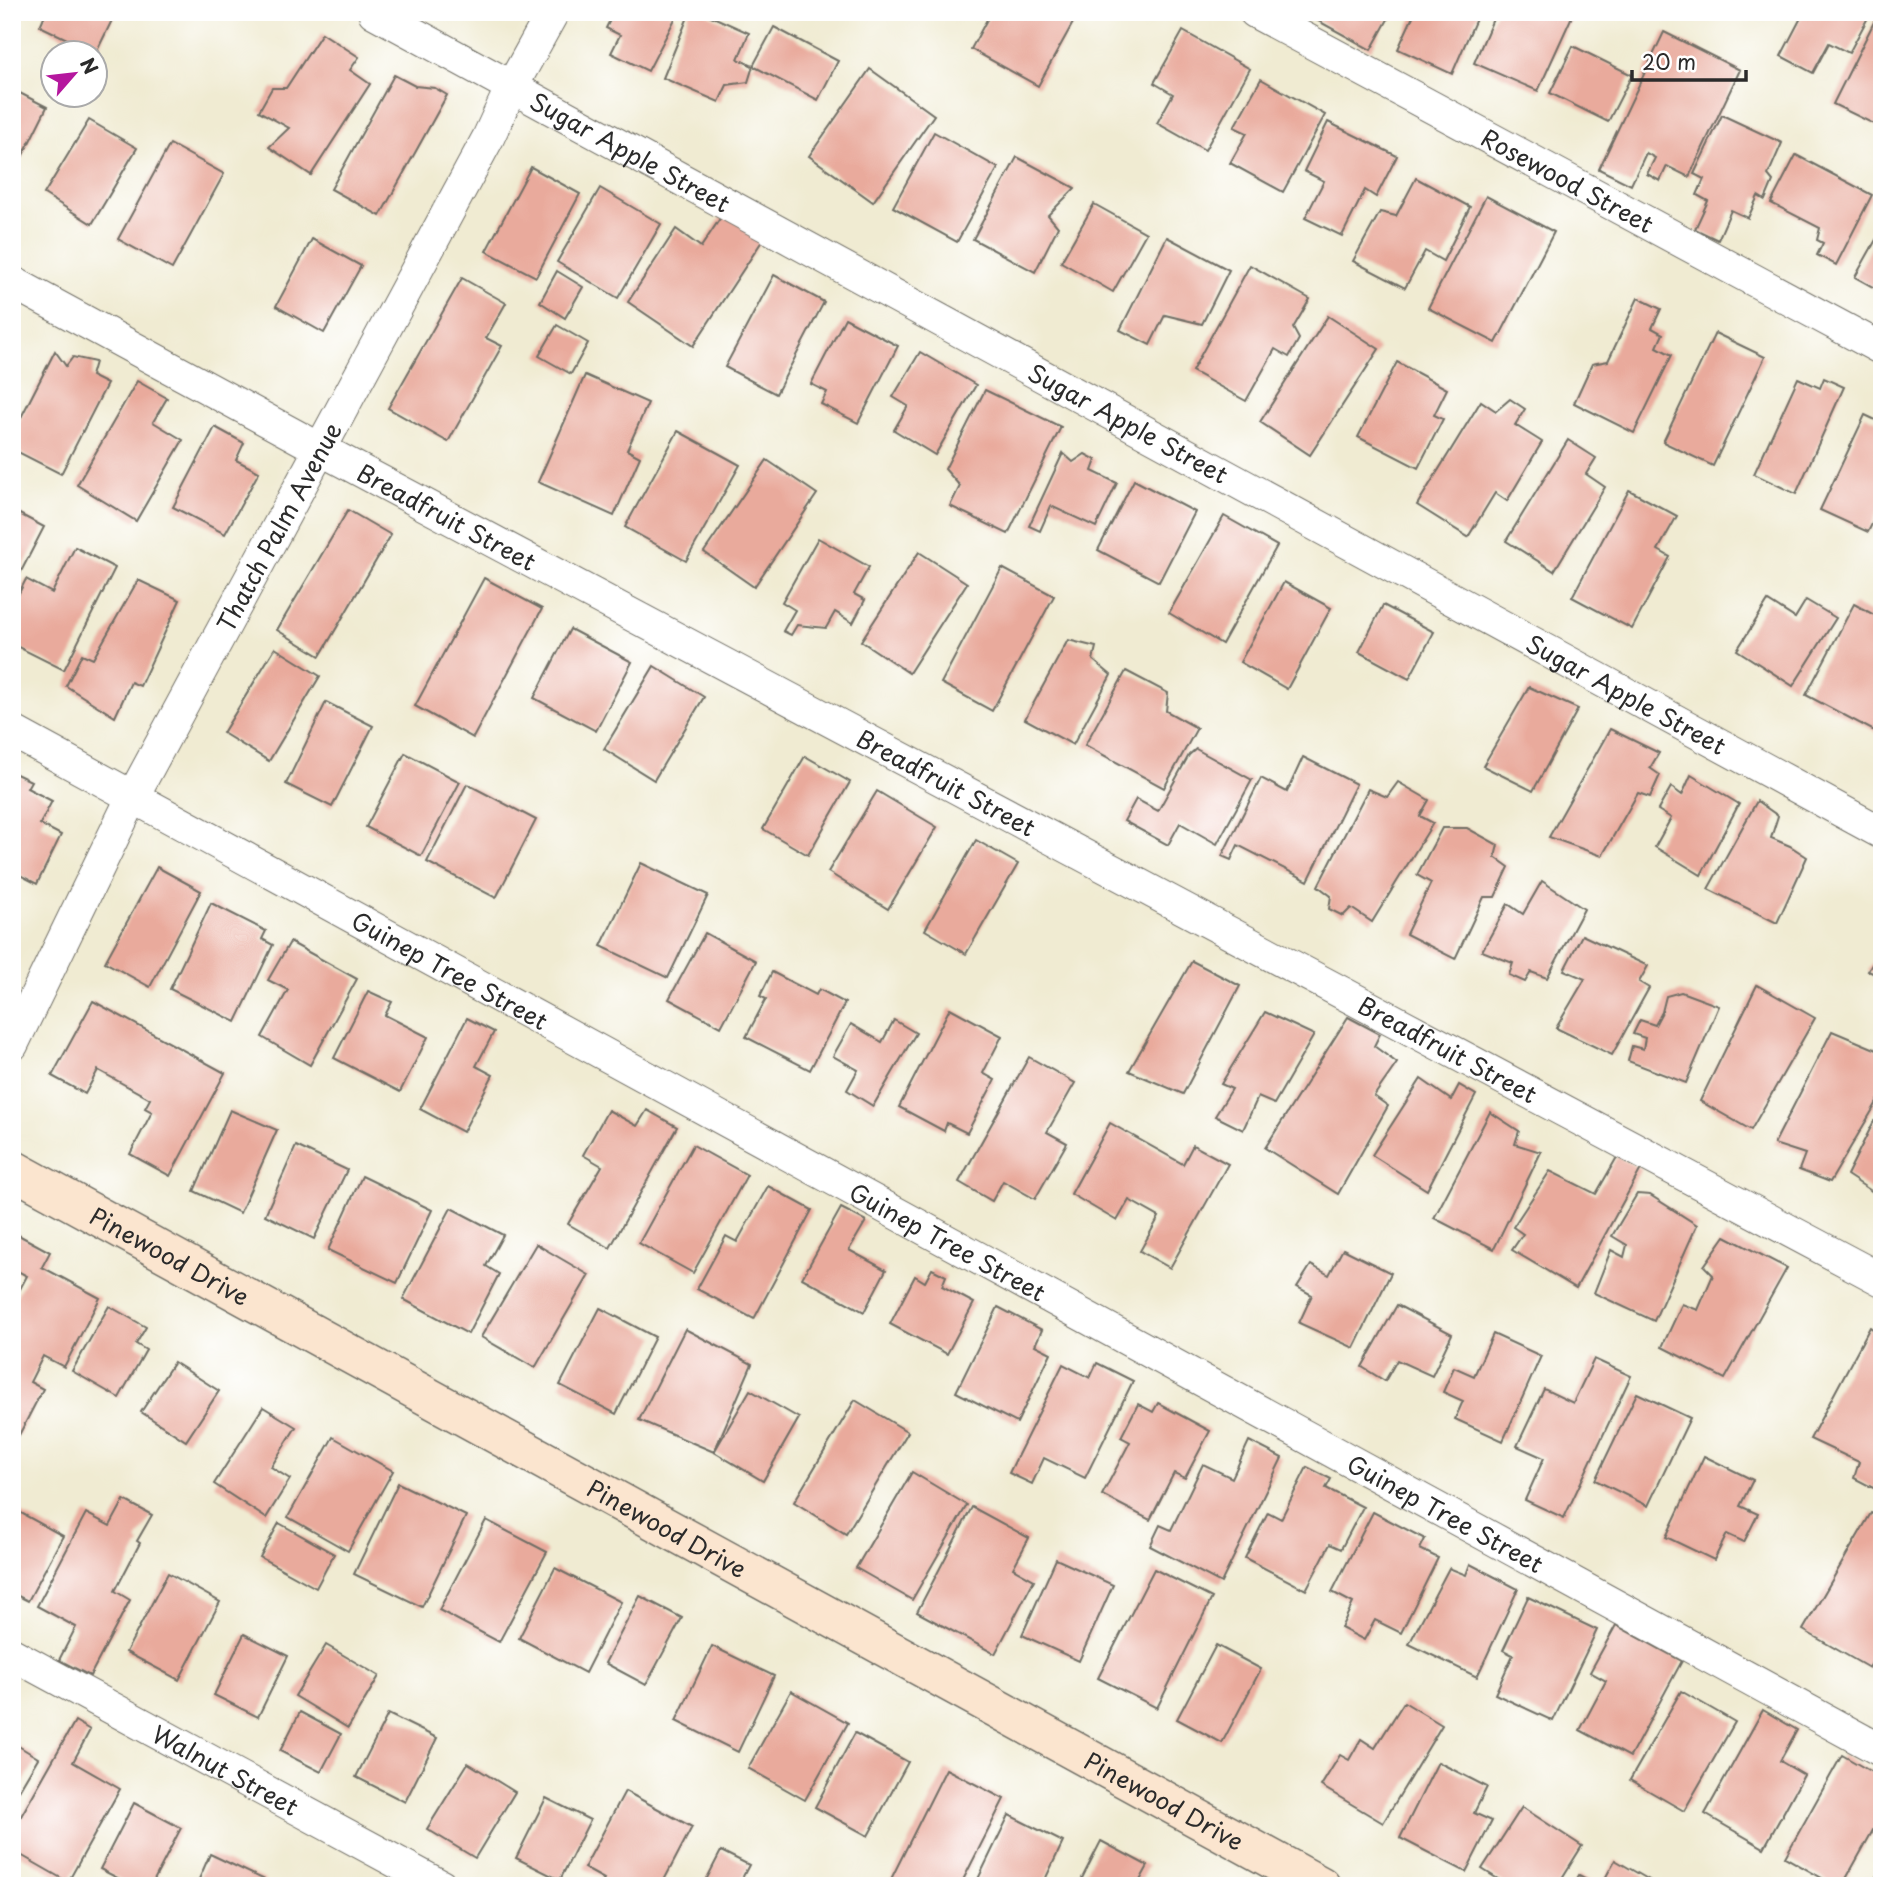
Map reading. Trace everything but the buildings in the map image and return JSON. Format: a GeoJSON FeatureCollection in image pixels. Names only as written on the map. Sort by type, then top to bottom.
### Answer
{"type":"FeatureCollection","features":[{"type":"Feature","properties":{"kind":"main road","name":"Pinewood Drive"},"geometry":{"type":"LineString","coordinates":[[12,1169],[1321,1886]]}},
{"type":"Feature","properties":{"kind":"street","name":"Sugar Apple Street"},"geometry":{"type":"LineString","coordinates":[[374,12],[1882,833]]}},
{"type":"Feature","properties":{"kind":"street","name":"Thatch Palm Avenue"},"geometry":{"type":"LineString","coordinates":[[12,1045],[133,796],[488,138],[512,86],[553,12]]}},
{"type":"Feature","properties":{"kind":"street","name":"Rosewood Street"},"geometry":{"type":"LineString","coordinates":[[1255,12],[1882,349]]}},
{"type":"Feature","properties":{"kind":"street","name":"Breadfruit Street"},"geometry":{"type":"LineString","coordinates":[[12,282],[320,449],[1882,1280]]}},
{"type":"Feature","properties":{"kind":"street","name":"Guinep Tree Street"},"geometry":{"type":"LineString","coordinates":[[12,731],[1882,1751]]}},
{"type":"Feature","properties":{"kind":"street","name":"Walnut Street"},"geometry":{"type":"LineString","coordinates":[[12,1654],[441,1886]]}}]}
